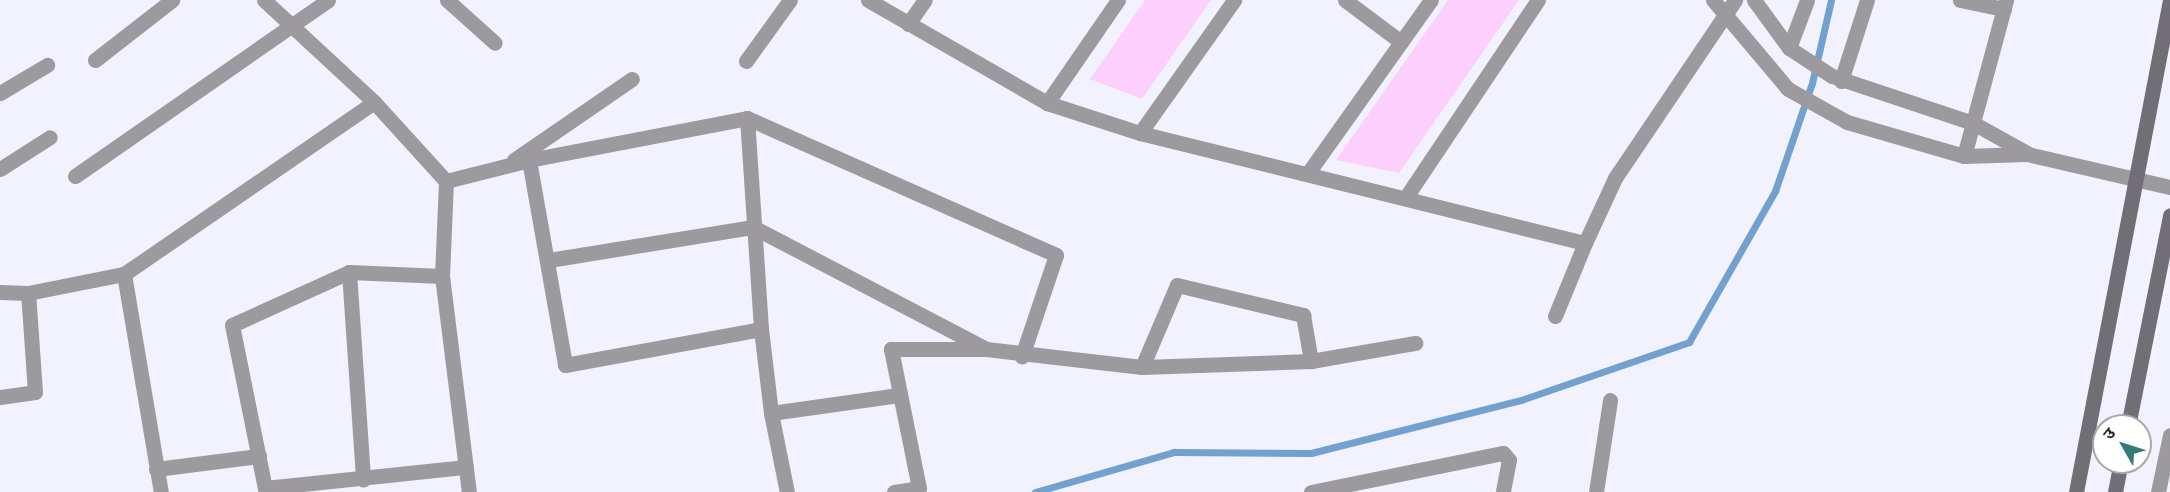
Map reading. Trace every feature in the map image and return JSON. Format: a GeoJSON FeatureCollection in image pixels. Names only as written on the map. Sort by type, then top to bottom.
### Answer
{"type":"FeatureCollection","features":[{"type":"Feature","properties":{"kind":"main road"},"geometry":{"type":"LineString","coordinates":[[2076,492],[2170,0]]}},
{"type":"Feature","properties":{"kind":"main road"},"geometry":{"type":"LineString","coordinates":[[2130,414],[2170,215]]}},
{"type":"Feature","properties":{"kind":"main road"},"geometry":{"type":"LineString","coordinates":[[2115,492],[2119,474]]}},
{"type":"Feature","properties":{"kind":"street"},"geometry":{"type":"LineString","coordinates":[[96,60],[172,0]]}},
{"type":"Feature","properties":{"kind":"street"},"geometry":{"type":"LineString","coordinates":[[264,0],[374,102],[446,181],[442,276],[469,492]]}},
{"type":"Feature","properties":{"kind":"street"},"geometry":{"type":"LineString","coordinates":[[75,176],[328,0]]}},
{"type":"Feature","properties":{"kind":"street"},"geometry":{"type":"LineString","coordinates":[[447,0],[495,43]]}},
{"type":"Feature","properties":{"kind":"street"},"geometry":{"type":"LineString","coordinates":[[746,60],[790,0]]}},
{"type":"Feature","properties":{"kind":"street"},"geometry":{"type":"LineString","coordinates":[[868,0],[1047,103],[1140,133],[1406,196],[1585,243]]}},
{"type":"Feature","properties":{"kind":"street"},"geometry":{"type":"LineString","coordinates":[[908,24],[925,0]]}},
{"type":"Feature","properties":{"kind":"street"},"geometry":{"type":"LineString","coordinates":[[1047,103],[1118,0]]}},
{"type":"Feature","properties":{"kind":"street"},"geometry":{"type":"LineString","coordinates":[[1140,133],[1234,0]]}},
{"type":"Feature","properties":{"kind":"street"},"geometry":{"type":"LineString","coordinates":[[1345,0],[1401,42]]}},
{"type":"Feature","properties":{"kind":"street"},"geometry":{"type":"LineString","coordinates":[[1308,173],[1431,0]]}},
{"type":"Feature","properties":{"kind":"street"},"geometry":{"type":"LineString","coordinates":[[1406,196],[1538,0]]}},
{"type":"Feature","properties":{"kind":"street"},"geometry":{"type":"LineString","coordinates":[[1713,0],[1731,7],[1788,89],[1817,108],[1847,122],[1964,156],[2027,154]]}},
{"type":"Feature","properties":{"kind":"street"},"geometry":{"type":"LineString","coordinates":[[1754,0],[1789,48],[1836,79],[1973,123],[2027,154],[2135,181],[2170,187]]}},
{"type":"Feature","properties":{"kind":"street"},"geometry":{"type":"LineString","coordinates":[[1789,48],[1807,0]]}},
{"type":"Feature","properties":{"kind":"street"},"geometry":{"type":"LineString","coordinates":[[1836,79],[1867,0]]}},
{"type":"Feature","properties":{"kind":"street"},"geometry":{"type":"LineString","coordinates":[[1960,0],[2005,5],[1964,156]]}},
{"type":"Feature","properties":{"kind":"street"},"geometry":{"type":"LineString","coordinates":[[1555,316],[1615,178],[1731,7]]}},
{"type":"Feature","properties":{"kind":"street"},"geometry":{"type":"LineString","coordinates":[[0,93],[47,65]]}},
{"type":"Feature","properties":{"kind":"street"},"geometry":{"type":"LineString","coordinates":[[507,166],[632,78]]}},
{"type":"Feature","properties":{"kind":"street"},"geometry":{"type":"LineString","coordinates":[[0,292],[28,293],[124,274],[374,102]]}},
{"type":"Feature","properties":{"kind":"street"},"geometry":{"type":"LineString","coordinates":[[446,181],[530,160],[747,118],[1056,255],[1022,356]]}},
{"type":"Feature","properties":{"kind":"street"},"geometry":{"type":"LineString","coordinates":[[747,118],[761,329],[771,413],[787,492]]}},
{"type":"Feature","properties":{"kind":"street"},"geometry":{"type":"LineString","coordinates":[[0,169],[50,137]]}},
{"type":"Feature","properties":{"kind":"street"},"geometry":{"type":"LineString","coordinates":[[530,160],[566,365],[761,329]]}},
{"type":"Feature","properties":{"kind":"street"},"geometry":{"type":"LineString","coordinates":[[549,260],[753,227],[986,349]]}},
{"type":"Feature","properties":{"kind":"street"},"geometry":{"type":"LineString","coordinates":[[442,276],[349,272],[232,325],[265,488],[363,480],[466,467]]}},
{"type":"Feature","properties":{"kind":"street"},"geometry":{"type":"LineString","coordinates":[[349,272],[363,480]]}},
{"type":"Feature","properties":{"kind":"street"},"geometry":{"type":"LineString","coordinates":[[124,274],[161,492]]}},
{"type":"Feature","properties":{"kind":"street"},"geometry":{"type":"LineString","coordinates":[[1142,367],[1177,285],[1303,315],[1311,361]]}},
{"type":"Feature","properties":{"kind":"street"},"geometry":{"type":"LineString","coordinates":[[0,397],[35,393],[28,293]]}},
{"type":"Feature","properties":{"kind":"street"},"geometry":{"type":"LineString","coordinates":[[894,492],[919,488],[891,349],[986,349],[1022,356],[1142,367],[1311,361],[1415,343]]}},
{"type":"Feature","properties":{"kind":"street"},"geometry":{"type":"LineString","coordinates":[[771,413],[899,395]]}},
{"type":"Feature","properties":{"kind":"street"},"geometry":{"type":"LineString","coordinates":[[1596,492],[1610,400]]}},
{"type":"Feature","properties":{"kind":"street"},"geometry":{"type":"LineString","coordinates":[[2158,492],[2170,435]]}},
{"type":"Feature","properties":{"kind":"street"},"geometry":{"type":"LineString","coordinates":[[1311,492],[1503,453],[1509,463],[1503,492]]}},
{"type":"Feature","properties":{"kind":"street"},"geometry":{"type":"LineString","coordinates":[[156,469],[259,456]]}},
{"type":"Feature","properties":{"kind":"shaded area"},"geometry":{"type":"Polygon","coordinates":[[[1145,0],[1211,0],[1142,99],[1090,79],[1145,0]]]}},
{"type":"Feature","properties":{"kind":"shaded area"},"geometry":{"type":"Polygon","coordinates":[[[1448,0],[1519,0],[1399,173],[1336,160],[1448,0]]]}},
{"type":"Feature","properties":{"kind":"waterway"},"geometry":{"type":"LineString","coordinates":[[1035,492],[1174,452],[1311,453],[1521,400],[1689,342],[1775,191],[1812,83],[1831,0]]}}]}
